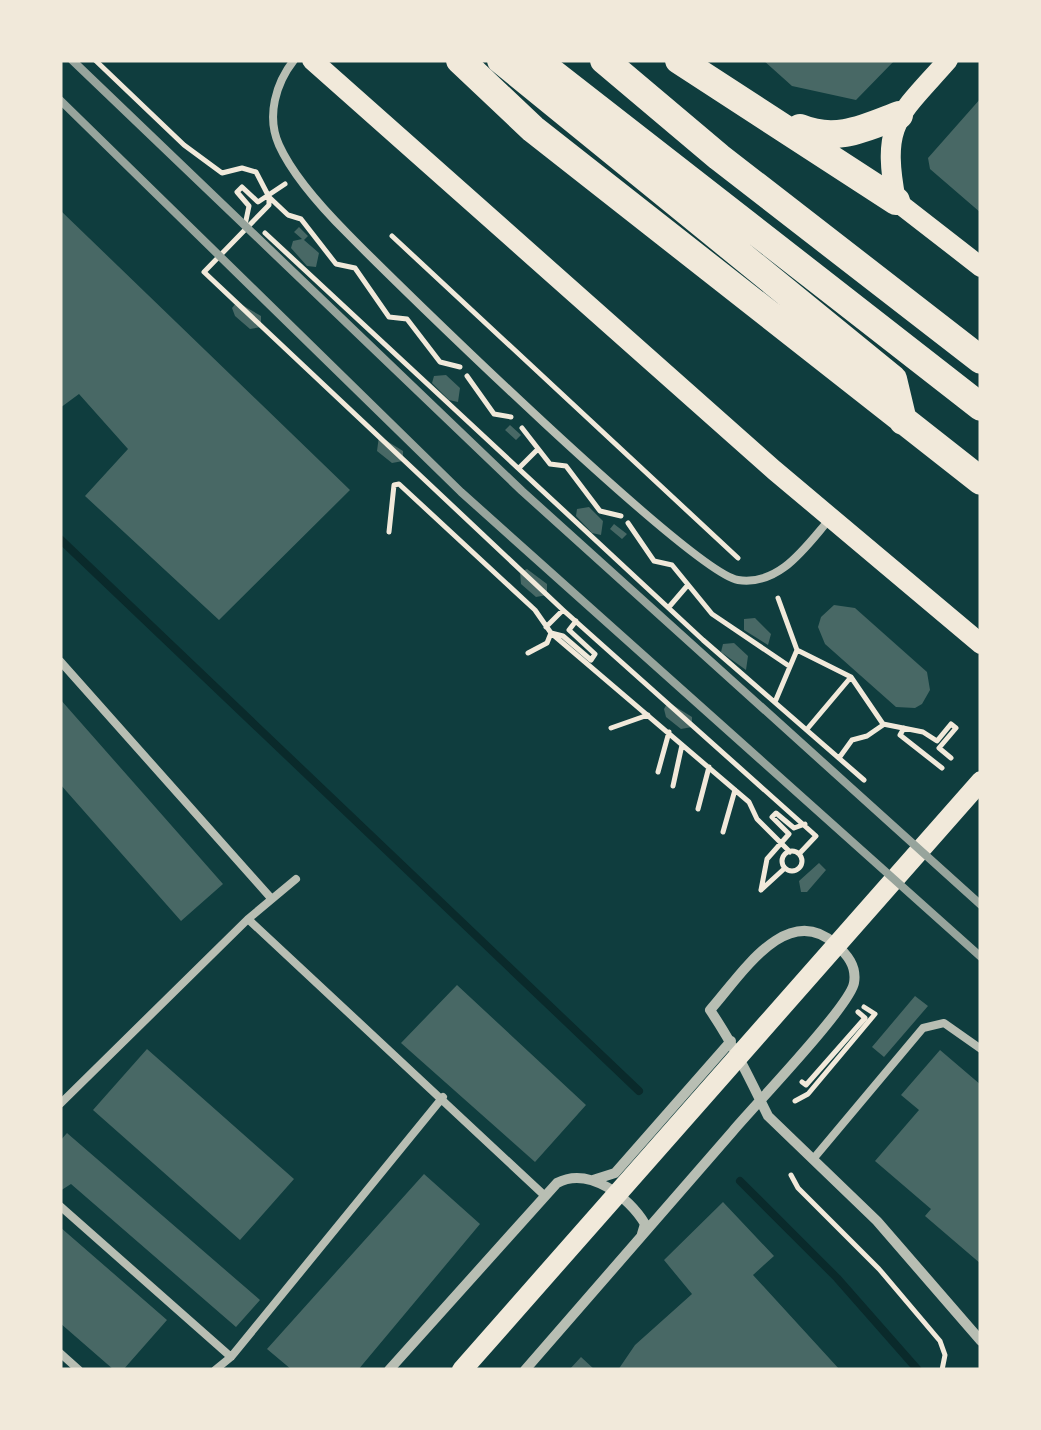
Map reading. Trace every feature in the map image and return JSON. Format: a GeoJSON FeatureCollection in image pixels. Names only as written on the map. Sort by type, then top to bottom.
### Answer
{"type":"FeatureCollection","features":[{"type":"Feature","properties":{"kind":"highway"},"geometry":{"type":"LineString","coordinates":[[460,60],[534,129],[981,481]]}},
{"type":"Feature","properties":{"kind":"highway"},"geometry":{"type":"LineString","coordinates":[[501,60],[893,378],[903,421]]}},
{"type":"Feature","properties":{"kind":"highway"},"geometry":{"type":"LineString","coordinates":[[536,60],[981,407]]}},
{"type":"Feature","properties":{"kind":"highway"},"geometry":{"type":"LineString","coordinates":[[604,60],[719,157],[981,360]]}},
{"type":"Feature","properties":{"kind":"highway"},"geometry":{"type":"LineString","coordinates":[[679,60],[896,201]]}},
{"type":"Feature","properties":{"kind":"highway"},"geometry":{"type":"LineString","coordinates":[[754,106],[828,136],[846,135],[899,116]]}},
{"type":"Feature","properties":{"kind":"main road"},"geometry":{"type":"LineString","coordinates":[[312,60],[830,518],[981,644]]}},
{"type":"Feature","properties":{"kind":"main road"},"geometry":{"type":"LineString","coordinates":[[948,60],[899,116],[888,142],[896,201],[981,267]]}},
{"type":"Feature","properties":{"kind":"main road"},"geometry":{"type":"LineString","coordinates":[[462,1370],[981,781]]}},
{"type":"Feature","properties":{"kind":"street"},"geometry":{"type":"LineString","coordinates":[[525,1370],[642,1236],[760,1099],[848,996],[854,984],[851,961],[829,938],[788,932],[770,942],[710,1010],[732,1041],[760,1099],[768,1116],[877,1222],[981,1341]]}},
{"type":"Feature","properties":{"kind":"street"},"geometry":{"type":"LineString","coordinates":[[390,1370],[544,1196],[569,1177],[593,1180],[615,1173],[732,1041]]}},
{"type":"Feature","properties":{"kind":"street"},"geometry":{"type":"LineString","coordinates":[[593,1180],[637,1211],[646,1224],[642,1236]]}},
{"type":"Feature","properties":{"kind":"lane"},"geometry":{"type":"LineString","coordinates":[[294,60],[276,91],[274,125],[278,144],[298,174],[346,233],[655,522],[721,574],[762,580],[787,566],[830,518]]}},
{"type":"Feature","properties":{"kind":"lane"},"geometry":{"type":"LineString","coordinates":[[60,661],[270,897]]}},
{"type":"Feature","properties":{"kind":"lane"},"geometry":{"type":"LineString","coordinates":[[60,1104],[270,897],[296,879]]}},
{"type":"Feature","properties":{"kind":"lane"},"geometry":{"type":"LineString","coordinates":[[248,919],[443,1097],[544,1196]]}},
{"type":"Feature","properties":{"kind":"lane"},"geometry":{"type":"LineString","coordinates":[[814,1158],[923,1028],[944,1023],[981,1049]]}},
{"type":"Feature","properties":{"kind":"lane"},"geometry":{"type":"LineString","coordinates":[[215,1370],[231,1357],[443,1097]]}},
{"type":"Feature","properties":{"kind":"lane"},"geometry":{"type":"LineString","coordinates":[[60,1206],[231,1357]]}},
{"type":"Feature","properties":{"kind":"lane"},"geometry":{"type":"LineString","coordinates":[[60,1353],[80,1370]]}},
{"type":"Feature","properties":{"kind":"path"},"geometry":{"type":"LineString","coordinates":[[95,60],[184,145],[222,173],[242,168],[256,172],[269,197],[288,214],[302,218],[336,264],[355,268],[390,317],[407,318],[440,362],[461,368],[494,414],[514,417],[550,464],[566,466],[600,510],[624,517],[654,561],[672,565],[712,614],[789,666]]}},
{"type":"Feature","properties":{"kind":"path"},"geometry":{"type":"LineString","coordinates":[[244,228],[249,206],[237,192],[242,188],[258,202],[298,174]]}},
{"type":"Feature","properties":{"kind":"path"},"geometry":{"type":"LineString","coordinates":[[269,197],[268,205],[204,272],[564,610],[805,824],[816,836],[799,854],[799,868],[786,868],[762,890],[767,859],[790,834],[772,817],[776,813],[794,828],[805,824]]}},
{"type":"Feature","properties":{"kind":"path"},"geometry":{"type":"LineString","coordinates":[[264,233],[864,780]]}},
{"type":"Feature","properties":{"kind":"path"},"geometry":{"type":"LineString","coordinates":[[392,236],[738,558]]}},
{"type":"Feature","properties":{"kind":"path"},"geometry":{"type":"LineString","coordinates":[[520,467],[538,449]]}},
{"type":"Feature","properties":{"kind":"path"},"geometry":{"type":"LineString","coordinates":[[390,532],[394,485],[399,484],[535,610],[551,633],[735,790],[780,842],[790,852],[799,854]]}},
{"type":"Feature","properties":{"kind":"path"},"geometry":{"type":"LineString","coordinates":[[670,606],[688,586]]}},
{"type":"Feature","properties":{"kind":"path"},"geometry":{"type":"LineString","coordinates":[[778,598],[797,650],[851,677],[883,724],[923,732],[937,741],[951,724],[956,728],[940,748],[951,758]]}},
{"type":"Feature","properties":{"kind":"path"},"geometry":{"type":"LineString","coordinates":[[546,626],[564,610]]}},
{"type":"Feature","properties":{"kind":"path"},"geometry":{"type":"LineString","coordinates":[[551,633],[564,636],[591,660],[595,654],[569,630],[576,621]]}},
{"type":"Feature","properties":{"kind":"path"},"geometry":{"type":"LineString","coordinates":[[528,653],[547,643],[551,633]]}},
{"type":"Feature","properties":{"kind":"path"},"geometry":{"type":"LineString","coordinates":[[775,702],[797,650]]}},
{"type":"Feature","properties":{"kind":"path"},"geometry":{"type":"LineString","coordinates":[[807,729],[851,677]]}},
{"type":"Feature","properties":{"kind":"path"},"geometry":{"type":"LineString","coordinates":[[611,728],[648,715]]}},
{"type":"Feature","properties":{"kind":"path"},"geometry":{"type":"LineString","coordinates":[[839,758],[852,740],[868,736],[883,724]]}},
{"type":"Feature","properties":{"kind":"path"},"geometry":{"type":"LineString","coordinates":[[904,728],[900,735],[942,768]]}},
{"type":"Feature","properties":{"kind":"path"},"geometry":{"type":"LineString","coordinates":[[658,772],[669,732]]}},
{"type":"Feature","properties":{"kind":"path"},"geometry":{"type":"LineString","coordinates":[[674,786],[683,744]]}},
{"type":"Feature","properties":{"kind":"path"},"geometry":{"type":"LineString","coordinates":[[698,809],[709,767]]}},
{"type":"Feature","properties":{"kind":"path"},"geometry":{"type":"LineString","coordinates":[[723,832],[735,790]]}},
{"type":"Feature","properties":{"kind":"path"},"geometry":{"type":"LineString","coordinates":[[786,868],[783,859],[790,852]]}},
{"type":"Feature","properties":{"kind":"path"},"geometry":{"type":"LineString","coordinates":[[795,1101],[808,1094],[875,1014],[865,1005],[799,1079],[806,1085],[865,1018]]}},
{"type":"Feature","properties":{"kind":"path"},"geometry":{"type":"LineString","coordinates":[[791,1175],[798,1188],[878,1269],[940,1340],[945,1355],[942,1370]]}},
{"type":"Feature","properties":{"kind":"building"},"geometry":{"type":"Polygon","coordinates":[[[763,60],[895,60],[856,100],[792,86],[763,60]]]}},
{"type":"Feature","properties":{"kind":"building"},"geometry":{"type":"Polygon","coordinates":[[[981,98],[981,213],[930,169],[928,158],[981,98]]]}},
{"type":"Feature","properties":{"kind":"building"},"geometry":{"type":"Polygon","coordinates":[[[60,210],[350,490],[219,620],[85,496],[128,449],[79,394],[60,408],[60,210]]]}},
{"type":"Feature","properties":{"kind":"building"},"geometry":{"type":"Polygon","coordinates":[[[299,227],[308,236],[304,240],[319,253],[316,267],[307,266],[291,248],[293,241],[302,239],[294,232],[299,227]]]}},
{"type":"Feature","properties":{"kind":"building"},"geometry":{"type":"Polygon","coordinates":[[[237,302],[261,316],[261,327],[250,329],[235,316],[232,308],[237,302]]]}},
{"type":"Feature","properties":{"kind":"building"},"geometry":{"type":"Polygon","coordinates":[[[446,375],[460,388],[458,402],[449,400],[432,383],[434,376],[446,375]]]}},
{"type":"Feature","properties":{"kind":"building"},"geometry":{"type":"Polygon","coordinates":[[[510,425],[521,435],[516,440],[505,430],[510,425]]]}},
{"type":"Feature","properties":{"kind":"building"},"geometry":{"type":"Polygon","coordinates":[[[379,436],[403,451],[403,461],[392,463],[377,451],[379,436]]]}},
{"type":"Feature","properties":{"kind":"building"},"geometry":{"type":"Polygon","coordinates":[[[589,507],[603,521],[601,535],[592,533],[576,516],[577,509],[589,507]]]}},
{"type":"Feature","properties":{"kind":"building"},"geometry":{"type":"Polygon","coordinates":[[[614,524],[627,534],[622,539],[610,529],[614,524]]]}},
{"type":"Feature","properties":{"kind":"building"},"geometry":{"type":"Polygon","coordinates":[[[527,569],[547,584],[547,595],[536,597],[521,584],[520,572],[527,569]]]}},
{"type":"Feature","properties":{"kind":"building"},"geometry":{"type":"Polygon","coordinates":[[[834,605],[855,608],[927,672],[930,690],[922,704],[915,708],[896,707],[825,644],[818,627],[821,617],[834,605]]]}},
{"type":"Feature","properties":{"kind":"building"},"geometry":{"type":"Polygon","coordinates":[[[755,618],[771,634],[768,645],[744,630],[744,619],[755,618]]]}},
{"type":"Feature","properties":{"kind":"building"},"geometry":{"type":"Polygon","coordinates":[[[734,643],[748,656],[746,670],[721,652],[723,644],[734,643]]]}},
{"type":"Feature","properties":{"kind":"building"},"geometry":{"type":"Polygon","coordinates":[[[60,699],[223,884],[181,921],[60,784],[60,699]]]}},
{"type":"Feature","properties":{"kind":"building"},"geometry":{"type":"Polygon","coordinates":[[[668,702],[692,717],[692,727],[681,729],[666,717],[664,709],[668,702]]]}},
{"type":"Feature","properties":{"kind":"building"},"geometry":{"type":"Polygon","coordinates":[[[819,863],[826,870],[807,892],[801,892],[799,881],[819,863]]]}},
{"type":"Feature","properties":{"kind":"building"},"geometry":{"type":"Polygon","coordinates":[[[457,985],[586,1105],[535,1162],[401,1043],[457,985]]]}},
{"type":"Feature","properties":{"kind":"building"},"geometry":{"type":"Polygon","coordinates":[[[915,996],[928,1006],[884,1057],[872,1047],[915,996]]]}},
{"type":"Feature","properties":{"kind":"building"},"geometry":{"type":"Polygon","coordinates":[[[147,1049],[294,1179],[240,1240],[93,1110],[147,1049]]]}},
{"type":"Feature","properties":{"kind":"building"},"geometry":{"type":"Polygon","coordinates":[[[940,1050],[981,1085],[981,1264],[925,1216],[931,1209],[875,1161],[919,1110],[901,1095],[940,1050]]]}},
{"type":"Feature","properties":{"kind":"building"},"geometry":{"type":"Polygon","coordinates":[[[67,1133],[260,1300],[236,1327],[71,1184],[60,1191],[60,1141],[67,1133]]]}},
{"type":"Feature","properties":{"kind":"building"},"geometry":{"type":"Polygon","coordinates":[[[424,1174],[480,1224],[358,1370],[292,1370],[267,1349],[424,1174]]]}},
{"type":"Feature","properties":{"kind":"building"},"geometry":{"type":"Polygon","coordinates":[[[723,1202],[774,1256],[753,1275],[840,1370],[618,1370],[635,1345],[692,1294],[664,1260],[723,1202]]]}},
{"type":"Feature","properties":{"kind":"building"},"geometry":{"type":"Polygon","coordinates":[[[60,1227],[167,1320],[123,1370],[114,1370],[60,1323],[60,1227]]]}},
{"type":"Feature","properties":{"kind":"building"},"geometry":{"type":"Polygon","coordinates":[[[581,1357],[595,1370],[569,1370],[581,1357]]]}},
{"type":"Feature","properties":{"kind":"waterway"},"geometry":{"type":"LineString","coordinates":[[60,539],[639,1091]]}},
{"type":"Feature","properties":{"kind":"waterway"},"geometry":{"type":"LineString","coordinates":[[740,1181],[837,1278],[918,1370]]}},
{"type":"Feature","properties":{"kind":"railway"},"geometry":{"type":"LineString","coordinates":[[72,60],[522,491],[981,905]]}},
{"type":"Feature","properties":{"kind":"railway"},"geometry":{"type":"LineString","coordinates":[[60,100],[461,492],[981,957]]}}]}
